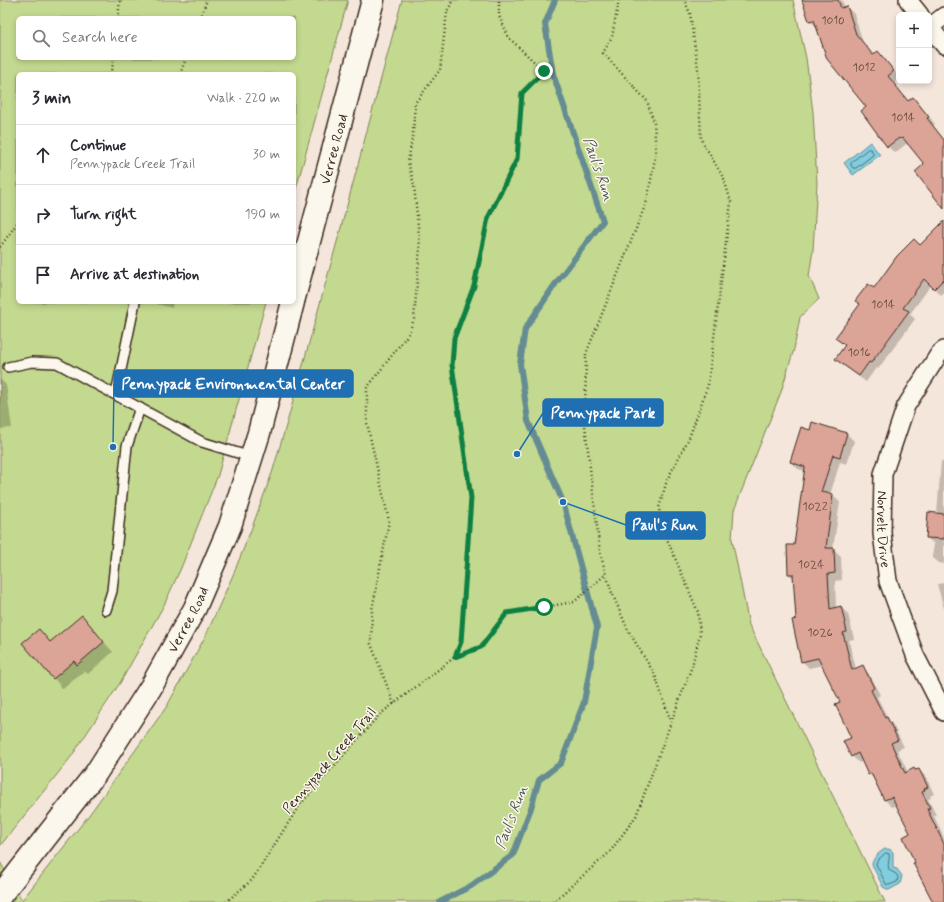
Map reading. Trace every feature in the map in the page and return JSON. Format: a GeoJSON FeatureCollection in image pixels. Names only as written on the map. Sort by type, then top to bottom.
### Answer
{"type":"FeatureCollection","features":[{"type":"Feature","properties":{"kind":"main road","name":"Verree Road"},"geometry":{"type":"LineString","coordinates":[[296,290],[372,0]]}},
{"type":"Feature","properties":{"kind":"main road","name":"Verree Road"},"geometry":{"type":"LineString","coordinates":[[0,896],[96,773],[151,687],[195,608],[230,526],[251,457],[292,304]]}},
{"type":"Feature","properties":{"kind":"street"},"geometry":{"type":"LineString","coordinates":[[908,0],[917,12]]}},
{"type":"Feature","properties":{"kind":"street"},"geometry":{"type":"LineString","coordinates":[[932,21],[944,16]]}},
{"type":"Feature","properties":{"kind":"street"},"geometry":{"type":"LineString","coordinates":[[932,30],[944,45]]}},
{"type":"Feature","properties":{"kind":"street","name":"Norvelt Drive"},"geometry":{"type":"LineString","coordinates":[[944,350],[939,354],[906,406],[883,474],[882,526],[888,581],[915,655],[944,712]]}},
{"type":"Feature","properties":{"kind":"lane"},"geometry":{"type":"LineString","coordinates":[[116,394],[135,304]]}},
{"type":"Feature","properties":{"kind":"lane"},"geometry":{"type":"LineString","coordinates":[[8,367],[32,362],[56,363],[116,394],[202,442],[251,457]]}},
{"type":"Feature","properties":{"kind":"lane"},"geometry":{"type":"LineString","coordinates":[[106,610],[112,591],[127,446],[140,408]]}},
{"type":"Feature","properties":{"kind":"path"},"geometry":{"type":"LineString","coordinates":[[118,16],[120,0]]}},
{"type":"Feature","properties":{"kind":"path"},"geometry":{"type":"LineString","coordinates":[[201,16],[207,0]]}},
{"type":"Feature","properties":{"kind":"path"},"geometry":{"type":"LineString","coordinates":[[394,704],[371,644],[372,610],[389,521],[367,423],[367,388],[409,333],[414,319],[420,247],[414,184],[408,162],[413,133],[415,103],[440,70],[447,12],[453,0]]}},
{"type":"Feature","properties":{"kind":"path"},"geometry":{"type":"LineString","coordinates":[[455,657],[461,642],[471,498],[452,365],[454,338],[474,286],[488,218],[517,159],[522,93],[544,71],[509,38],[499,16],[499,0]]}},
{"type":"Feature","properties":{"kind":"path"},"geometry":{"type":"LineString","coordinates":[[619,0],[612,37],[603,54],[647,101],[654,122],[656,153],[647,201],[586,354],[585,425],[600,552],[606,574],[612,593],[628,630],[655,675],[671,723]]}},
{"type":"Feature","properties":{"kind":"path"},"geometry":{"type":"LineString","coordinates":[[552,902],[610,852],[636,816],[692,666],[700,634],[698,612],[661,525],[659,508],[667,480],[689,438],[708,385],[731,202],[724,179],[701,139],[698,68],[690,13],[684,0]]}},
{"type":"Feature","properties":{"kind":"path"},"geometry":{"type":"LineString","coordinates":[[111,72],[114,60]]}},
{"type":"Feature","properties":{"kind":"path"},"geometry":{"type":"LineString","coordinates":[[181,72],[185,60]]}},
{"type":"Feature","properties":{"kind":"path"},"geometry":{"type":"LineString","coordinates":[[0,247],[16,225]]}},
{"type":"Feature","properties":{"kind":"path","name":"Pennypack Creek Trail"},"geometry":{"type":"LineString","coordinates":[[226,902],[252,880],[299,806],[379,715],[455,657],[481,647],[507,613],[574,602],[606,574]]}},
{"type":"Feature","properties":{"kind":"green space"},"geometry":{"type":"Polygon","coordinates":[[[0,0],[348,0],[296,189],[296,72],[16,72],[16,304],[265,304],[218,475],[181,568],[164,605],[120,683],[71,757],[0,846],[0,0]]]}},
{"type":"Feature","properties":{"kind":"green space"},"geometry":{"type":"Polygon","coordinates":[[[402,0],[793,0],[806,58],[813,112],[817,183],[813,250],[809,276],[819,299],[800,317],[794,349],[781,392],[734,510],[732,539],[749,625],[885,902],[0,902],[0,862],[22,900],[89,815],[167,706],[206,635],[233,575],[272,473],[288,419],[402,0]]]}},
{"type":"Feature","properties":{"kind":"water"},"geometry":{"type":"Polygon","coordinates":[[[870,142],[880,155],[853,175],[844,163],[870,142]]]}},
{"type":"Feature","properties":{"kind":"water"},"geometry":{"type":"Polygon","coordinates":[[[885,849],[889,849],[893,852],[893,868],[897,869],[902,876],[900,884],[889,890],[883,887],[872,865],[876,856],[885,849]]]}},
{"type":"Feature","properties":{"kind":"building"},"geometry":{"type":"Polygon","coordinates":[[[802,0],[838,0],[841,8],[847,6],[856,34],[873,55],[878,51],[894,71],[888,76],[908,101],[913,97],[929,117],[927,118],[944,140],[944,209],[915,172],[924,164],[903,138],[899,138],[887,147],[861,111],[866,107],[827,59],[814,20],[809,21],[802,0]]]}},
{"type":"Feature","properties":{"kind":"building"},"geometry":{"type":"Polygon","coordinates":[[[944,221],[944,279],[934,289],[924,279],[903,308],[909,311],[871,363],[869,362],[859,376],[835,359],[845,345],[835,338],[860,304],[855,301],[868,284],[874,288],[897,256],[914,239],[920,245],[944,221]]]}},
{"type":"Feature","properties":{"kind":"building"},"geometry":{"type":"Polygon","coordinates":[[[812,422],[847,433],[840,457],[833,455],[821,492],[833,494],[826,548],[834,548],[835,573],[828,574],[830,609],[841,606],[847,632],[843,633],[852,670],[863,665],[874,688],[871,690],[885,718],[887,717],[898,740],[891,743],[905,773],[914,768],[915,770],[919,769],[928,787],[922,792],[930,808],[927,809],[944,844],[944,902],[933,902],[913,863],[915,863],[903,837],[910,833],[892,797],[884,800],[871,773],[868,775],[858,753],[851,757],[843,741],[851,738],[835,704],[840,702],[818,658],[801,662],[792,620],[796,619],[793,574],[788,574],[787,545],[794,545],[805,467],[790,462],[801,427],[810,430],[812,422]]]}},
{"type":"Feature","properties":{"kind":"building"},"geometry":{"type":"Polygon","coordinates":[[[928,512],[944,514],[944,539],[926,538],[928,512]]]}},
{"type":"Feature","properties":{"kind":"building"},"geometry":{"type":"Polygon","coordinates":[[[82,615],[104,642],[77,665],[74,661],[53,679],[22,643],[39,629],[50,642],[82,615]]]}},
{"type":"Feature","properties":{"kind":"waterway","name":"Paul's Run"},"geometry":{"type":"LineString","coordinates":[[440,902],[471,886],[513,855],[531,808],[539,780],[561,763],[584,702],[597,627],[563,502],[528,421],[520,364],[525,329],[556,283],[603,221],[553,74],[545,24],[555,0]]}},
{"type":"Feature","properties":{"kind":"place","name":"Pennypack Environmental Center"},"geometry":{"type":"Point","coordinates":[113,447]}},
{"type":"Feature","properties":{"kind":"place","name":"Pennypack Park"},"geometry":{"type":"Point","coordinates":[517,454]}},
{"type":"Feature","properties":{"kind":"place","name":"Paul's Run"},"geometry":{"type":"Point","coordinates":[563,502]}},
{"type":"Feature","properties":{"kind":"route"},"geometry":{"type":"LineString","coordinates":[[544,71],[522,93],[517,159],[488,218],[474,286],[454,338],[452,365],[471,498],[461,642],[455,657],[481,647],[507,613],[544,607]]}}]}
